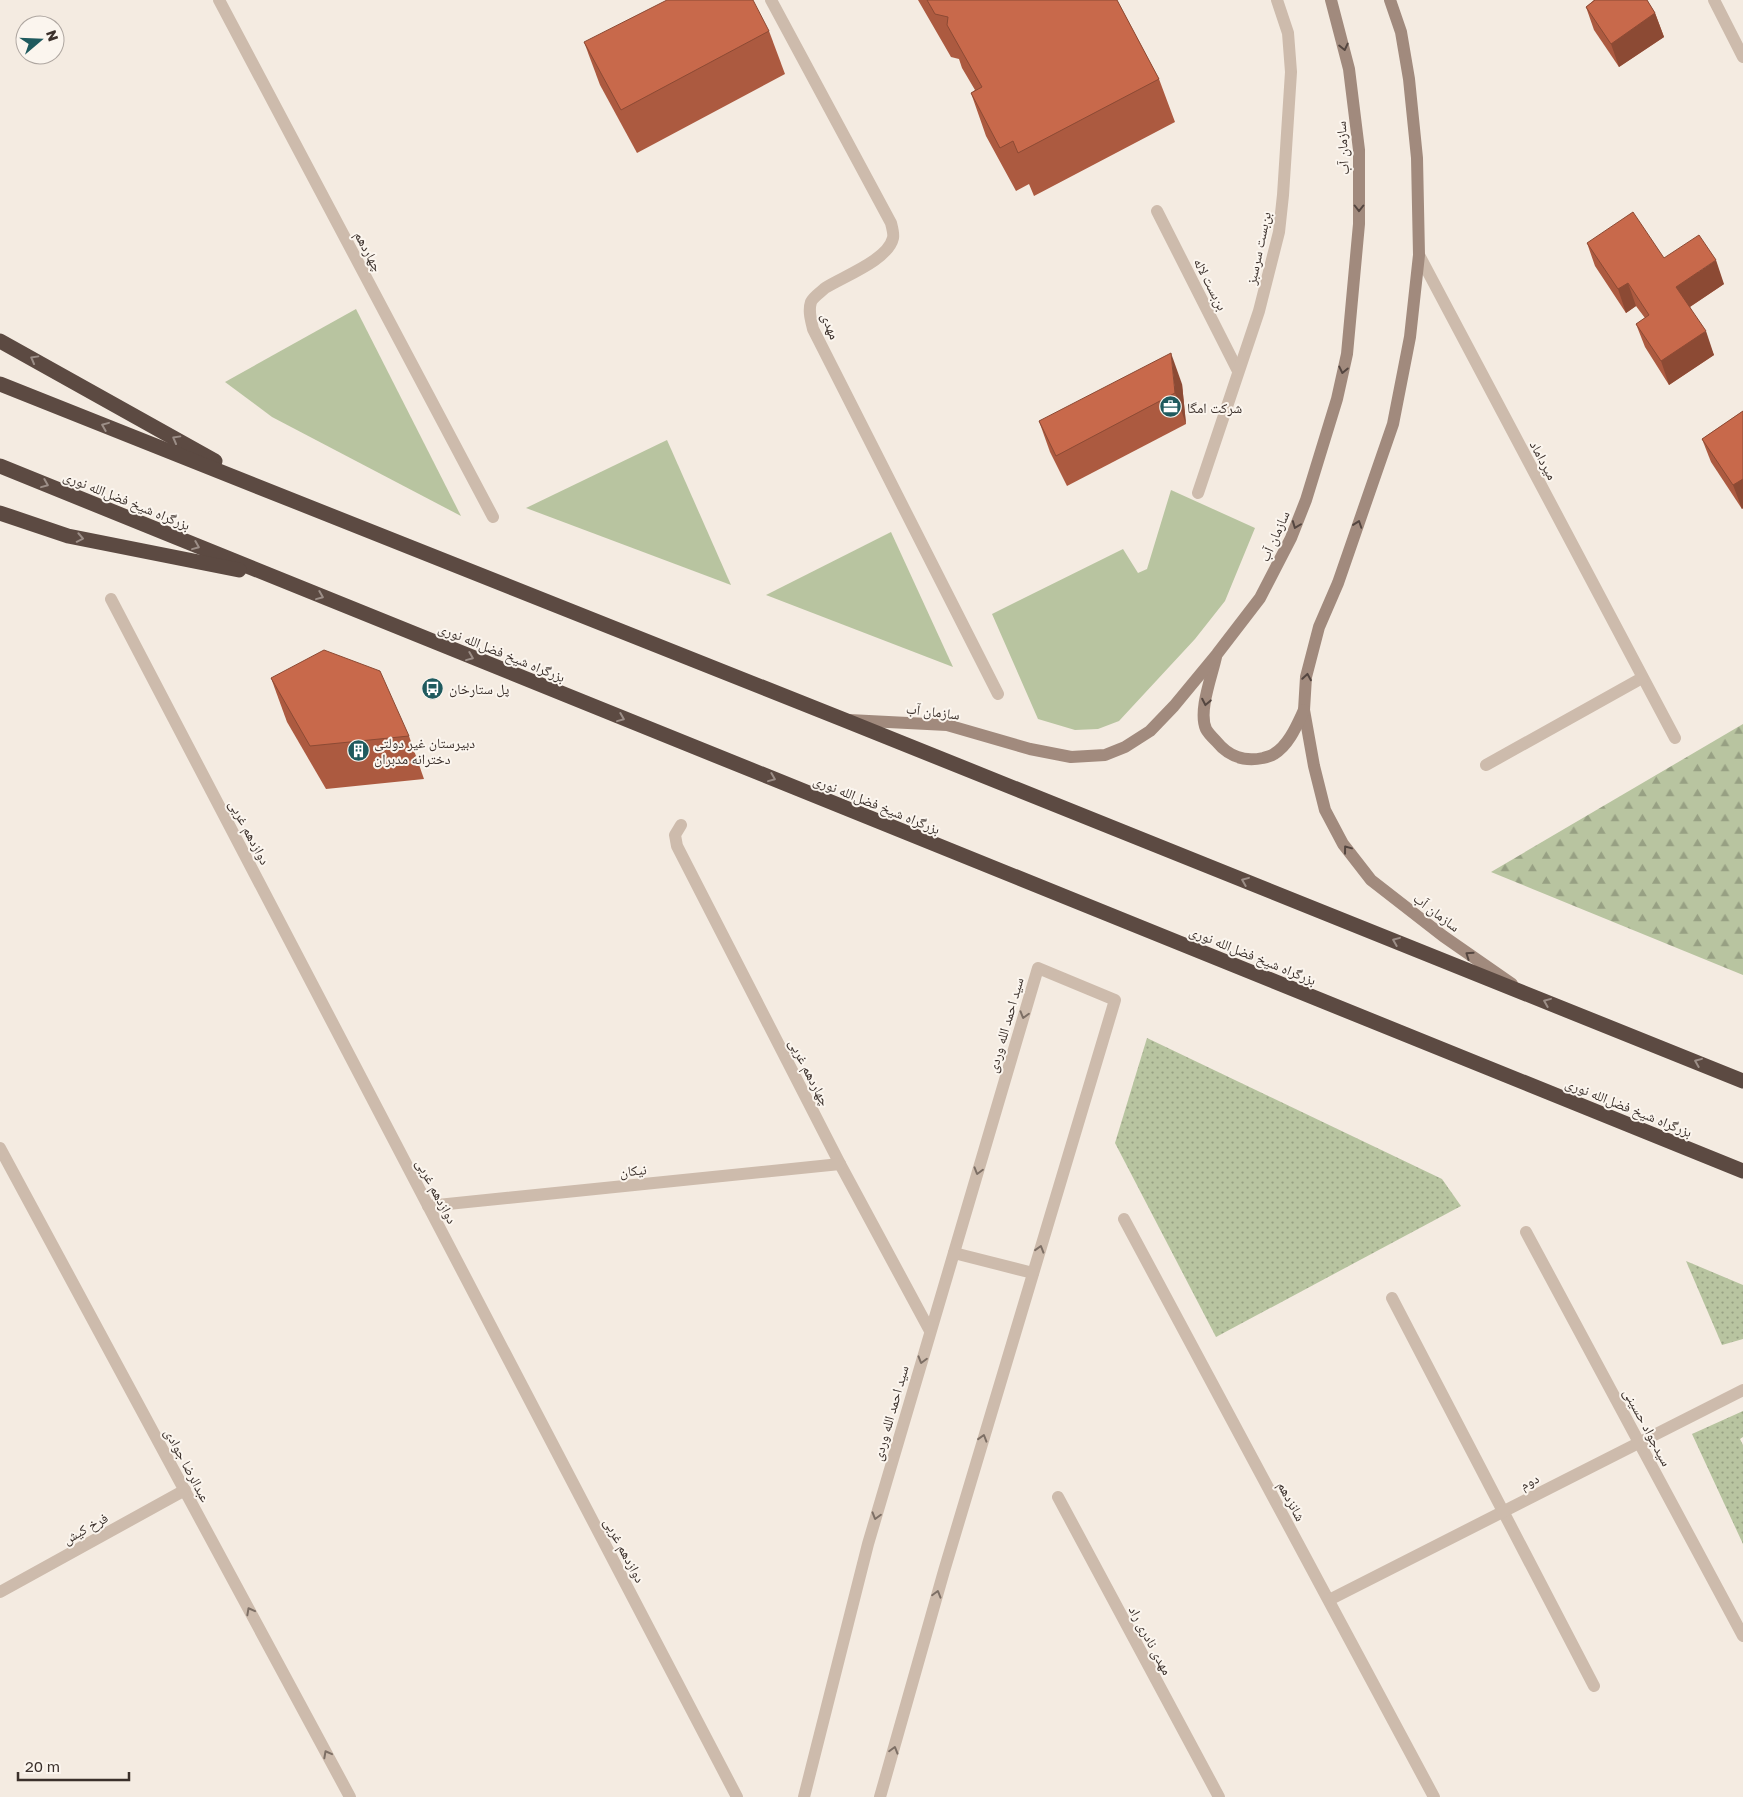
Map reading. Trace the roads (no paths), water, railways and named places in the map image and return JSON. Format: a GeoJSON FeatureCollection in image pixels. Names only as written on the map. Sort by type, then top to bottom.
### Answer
{"type":"FeatureCollection","features":[{"type":"Feature","properties":{"kind":"highway"},"geometry":{"type":"LineString","coordinates":[[0,341],[264,488]]}},
{"type":"Feature","properties":{"kind":"highway"},"geometry":{"type":"LineString","coordinates":[[0,384],[842,719],[1743,1081]]}},
{"type":"Feature","properties":{"kind":"highway","name":"بزرگراه شیخ فضل‌الله نوری"},"geometry":{"type":"LineString","coordinates":[[0,466],[1743,1171]]}},
{"type":"Feature","properties":{"kind":"highway"},"geometry":{"type":"LineString","coordinates":[[0,513],[68,536],[274,578]]}},
{"type":"Feature","properties":{"kind":"main road","name":"سازمان آب"},"geometry":{"type":"LineString","coordinates":[[842,719],[947,725],[1030,749],[1063,756],[1105,755],[1125,747],[1150,731],[1174,706],[1260,598],[1291,538],[1306,500],[1337,399],[1347,354],[1359,224],[1359,150],[1349,69],[1330,0]]}},
{"type":"Feature","properties":{"kind":"main road","name":"سازمان آب"},"geometry":{"type":"LineString","coordinates":[[1390,0],[1401,32],[1409,79],[1417,158],[1419,255],[1410,337],[1392,424],[1338,583],[1319,627],[1306,677],[1304,710],[1314,766],[1325,810],[1343,844],[1371,880],[1443,936],[1524,992]]}},
{"type":"Feature","properties":{"kind":"main road"},"geometry":{"type":"LineString","coordinates":[[1217,654],[1204,711],[1206,729],[1228,754],[1245,760],[1254,760],[1273,755],[1282,748],[1292,735],[1304,710]]}},
{"type":"Feature","properties":{"kind":"street","name":"چهاردهم"},"geometry":{"type":"LineString","coordinates":[[219,0],[493,517]]}},
{"type":"Feature","properties":{"kind":"street","name":"مهدی"},"geometry":{"type":"LineString","coordinates":[[771,0],[891,223],[894,237],[888,250],[878,258],[834,282],[811,300],[809,314],[813,328],[998,694]]}},
{"type":"Feature","properties":{"kind":"street","name":"بن‌بست سرسبز"},"geometry":{"type":"LineString","coordinates":[[1198,493],[1238,370],[1260,311],[1279,232],[1291,72],[1288,32],[1278,0]]}},
{"type":"Feature","properties":{"kind":"street"},"geometry":{"type":"LineString","coordinates":[[1714,0],[1743,57]]}},
{"type":"Feature","properties":{"kind":"street","name":"بن‌بست لاله"},"geometry":{"type":"LineString","coordinates":[[1157,211],[1238,370]]}},
{"type":"Feature","properties":{"kind":"street","name":"میرداماد"},"geometry":{"type":"LineString","coordinates":[[1419,255],[1675,738]]}},
{"type":"Feature","properties":{"kind":"street","name":"دوازدهم غربی"},"geometry":{"type":"LineString","coordinates":[[111,599],[738,1797]]}},
{"type":"Feature","properties":{"kind":"street"},"geometry":{"type":"LineString","coordinates":[[1486,765],[1642,678]]}},
{"type":"Feature","properties":{"kind":"street","name":"چهاردهم غربی"},"geometry":{"type":"LineString","coordinates":[[681,825],[675,834],[677,846],[840,1164],[930,1331]]}},
{"type":"Feature","properties":{"kind":"street","name":"سید احمد الله وردی"},"geometry":{"type":"LineString","coordinates":[[804,1797],[868,1544],[1038,968],[1115,1000],[944,1571],[880,1797]]}},
{"type":"Feature","properties":{"kind":"street","name":"عبدالرضا جوادی"},"geometry":{"type":"LineString","coordinates":[[0,1148],[350,1797]]}},
{"type":"Feature","properties":{"kind":"street","name":"نیکان"},"geometry":{"type":"LineString","coordinates":[[428,1206],[840,1164]]}},
{"type":"Feature","properties":{"kind":"street","name":"شانزدهم"},"geometry":{"type":"LineString","coordinates":[[1124,1219],[1434,1797]]}},
{"type":"Feature","properties":{"kind":"street","name":"سیدجواد حسینی"},"geometry":{"type":"LineString","coordinates":[[1526,1232],[1743,1636]]}},
{"type":"Feature","properties":{"kind":"street"},"geometry":{"type":"LineString","coordinates":[[954,1253],[1033,1273]]}},
{"type":"Feature","properties":{"kind":"street"},"geometry":{"type":"LineString","coordinates":[[1392,1298],[1594,1686]]}},
{"type":"Feature","properties":{"kind":"street","name":"دوم"},"geometry":{"type":"LineString","coordinates":[[1328,1600],[1743,1390]]}},
{"type":"Feature","properties":{"kind":"street","name":"فرخ کیش"},"geometry":{"type":"LineString","coordinates":[[0,1592],[185,1490]]}},
{"type":"Feature","properties":{"kind":"street","name":"مهدی نادری راد"},"geometry":{"type":"LineString","coordinates":[[1058,1497],[1219,1797]]}},
{"type":"Feature","properties":{"kind":"place","name":"شرکت امگا"},"geometry":{"type":"Point","coordinates":[1171,407]}},
{"type":"Feature","properties":{"kind":"place","name":"پل ستارخان"},"geometry":{"type":"Point","coordinates":[433,688]}},
{"type":"Feature","properties":{"kind":"place","name":"دبیرستان غیر دولتی دخترانه مدبران"},"geometry":{"type":"Point","coordinates":[358,750]}}]}
